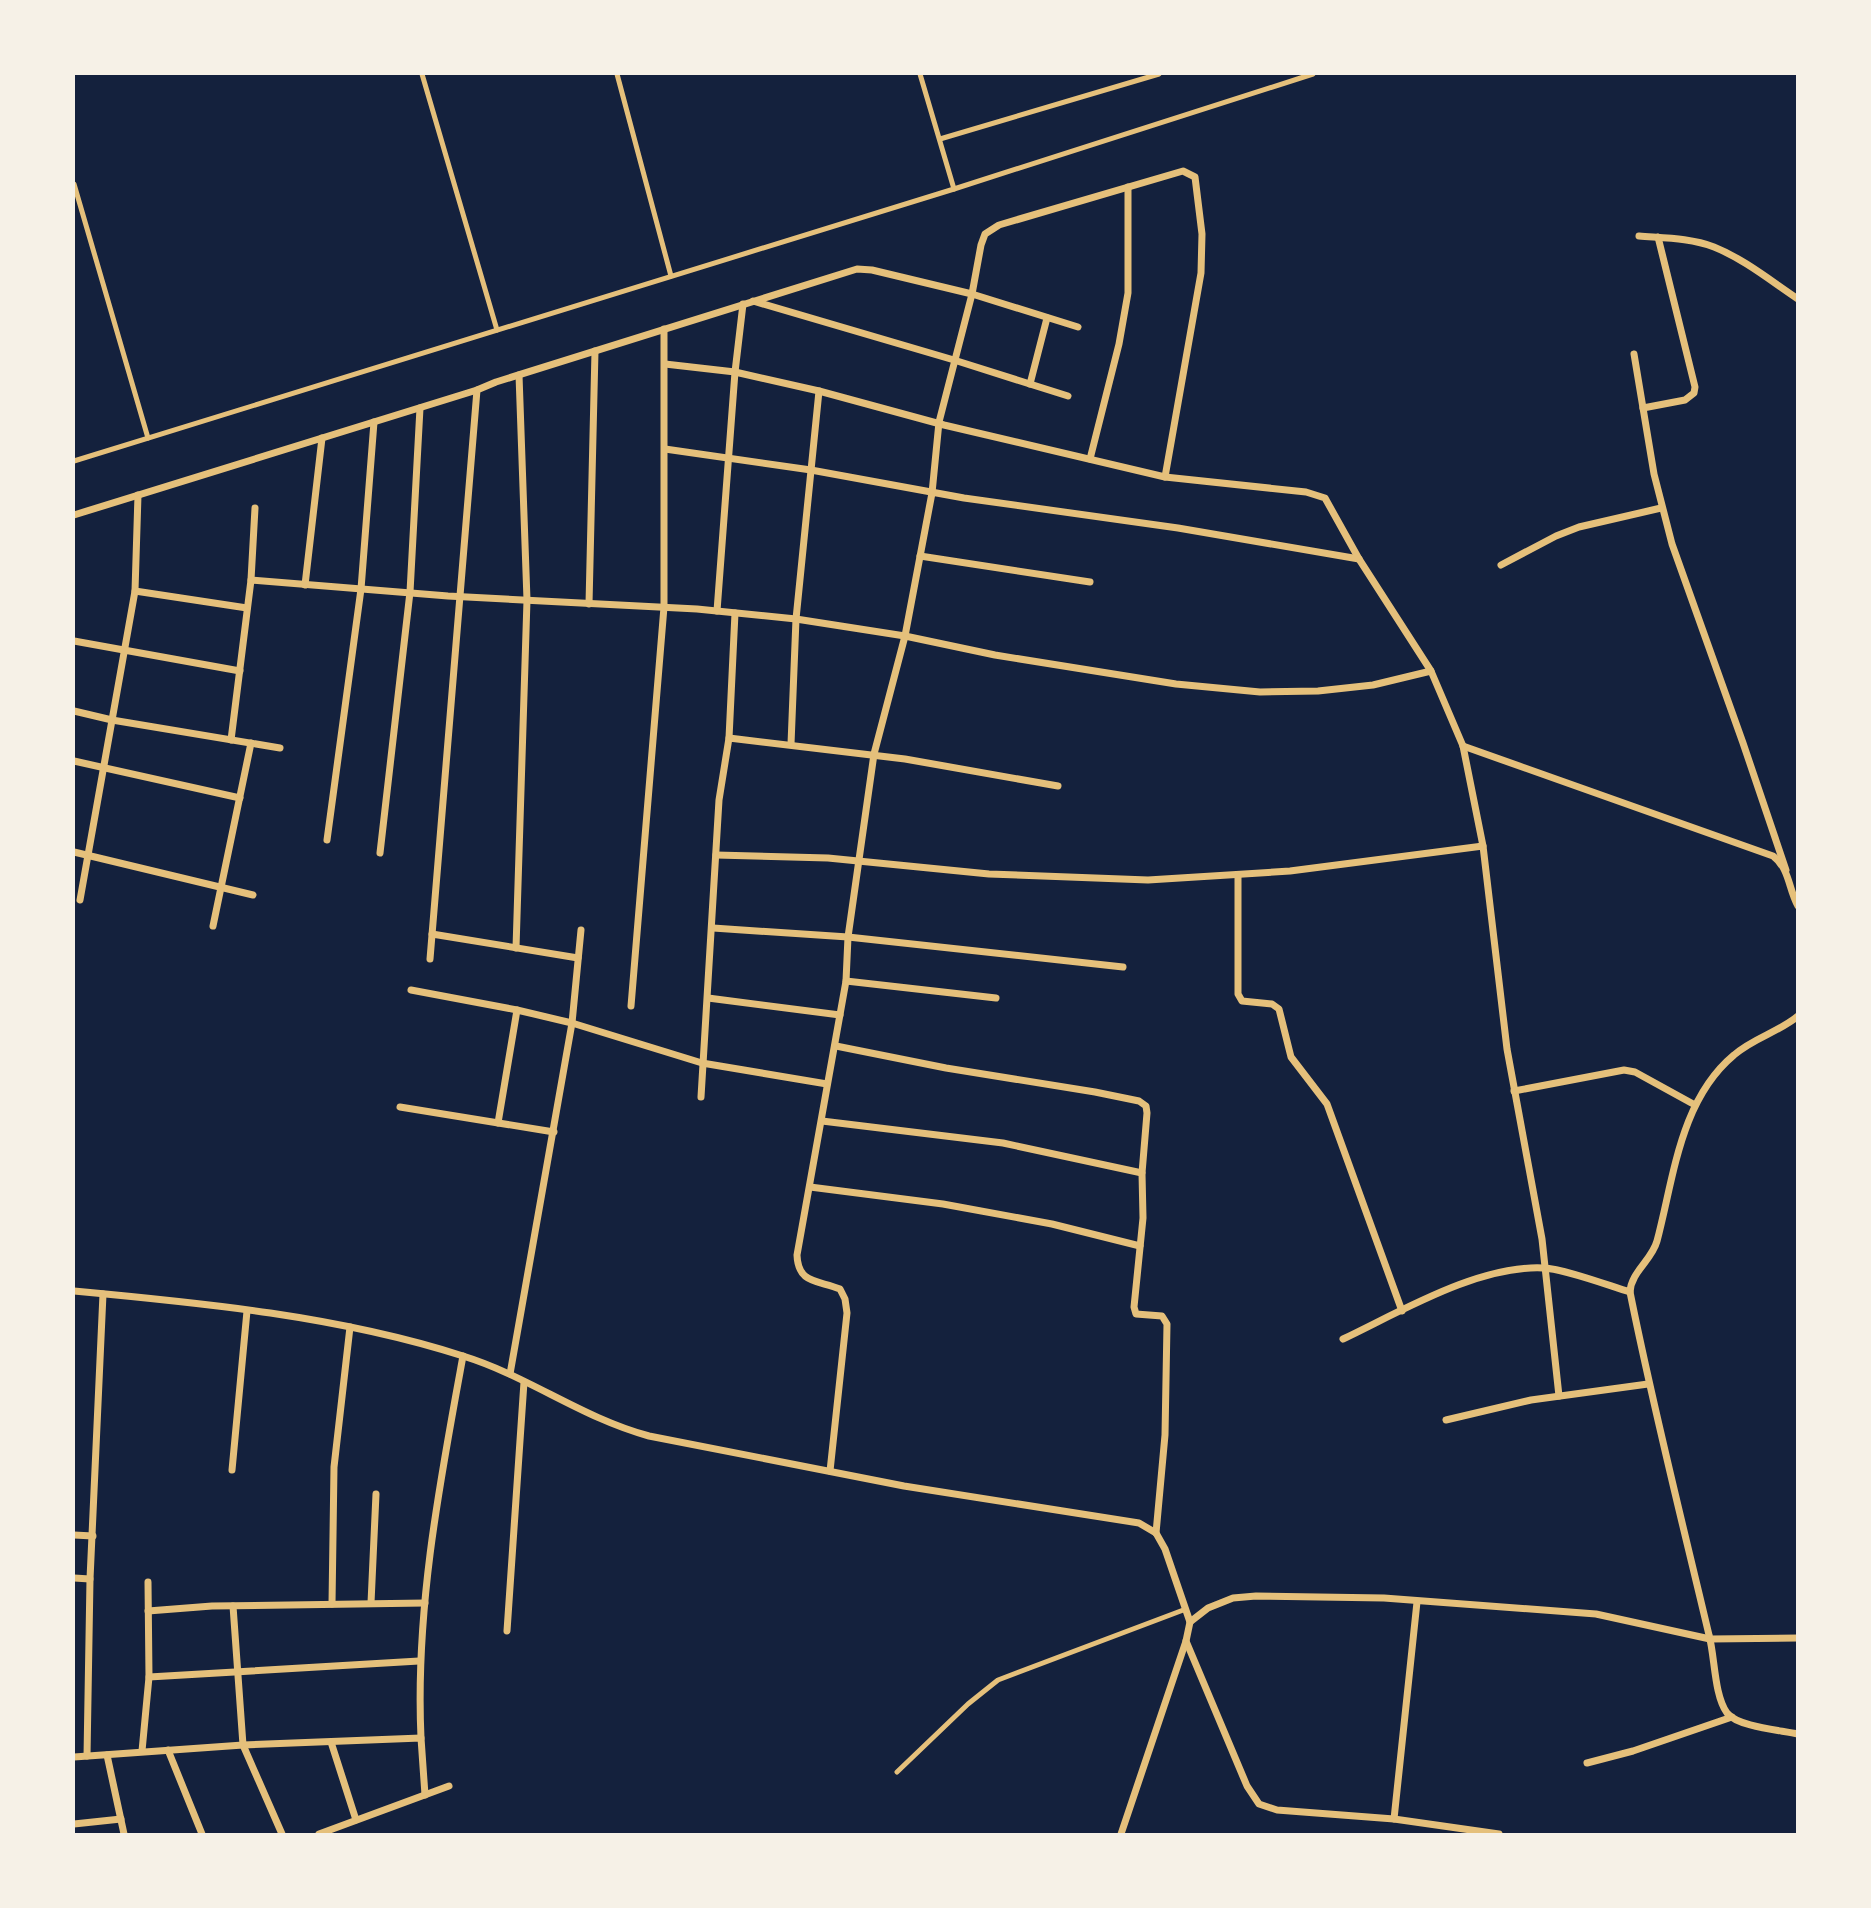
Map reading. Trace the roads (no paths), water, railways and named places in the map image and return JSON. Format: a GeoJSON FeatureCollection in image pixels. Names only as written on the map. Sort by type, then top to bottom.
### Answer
{"type":"FeatureCollection","features":[{"type":"Feature","properties":{"kind":"street"},"geometry":{"type":"LineString","coordinates":[[830,1471],[847,1313],[845,1299],[840,1289],[808,1279],[801,1273],[798,1263],[846,981],[848,937],[874,754],[905,636],[932,493],[939,422],[972,294],[981,244],[985,234],[991,229],[1183,171],[1195,177],[1202,234],[1201,273],[1165,477]]}},
{"type":"Feature","properties":{"kind":"street"},"geometry":{"type":"LineString","coordinates":[[1090,459],[1119,344],[1128,293],[1128,187]]}},
{"type":"Feature","properties":{"kind":"street"},"geometry":{"type":"LineString","coordinates":[[1639,236],[1682,239],[1714,247],[1749,265],[1797,299]]}},
{"type":"Feature","properties":{"kind":"street"},"geometry":{"type":"LineString","coordinates":[[1643,408],[1685,400],[1694,393],[1695,387],[1658,237]]}},
{"type":"Feature","properties":{"kind":"street"},"geometry":{"type":"LineString","coordinates":[[74,515],[477,390],[849,270],[866,268],[972,294],[1078,327]]}},
{"type":"Feature","properties":{"kind":"street"},"geometry":{"type":"LineString","coordinates":[[752,301],[1068,396]]}},
{"type":"Feature","properties":{"kind":"street"},"geometry":{"type":"LineString","coordinates":[[717,611],[735,372],[743,304]]}},
{"type":"Feature","properties":{"kind":"street"},"geometry":{"type":"LineString","coordinates":[[1030,384],[1047,318]]}},
{"type":"Feature","properties":{"kind":"street"},"geometry":{"type":"LineString","coordinates":[[631,1006],[664,607],[664,329]]}},
{"type":"Feature","properties":{"kind":"street"},"geometry":{"type":"LineString","coordinates":[[589,604],[595,351]]}},
{"type":"Feature","properties":{"kind":"street"},"geometry":{"type":"LineString","coordinates":[[1634,355],[1661,508],[1797,906]]}},
{"type":"Feature","properties":{"kind":"street"},"geometry":{"type":"LineString","coordinates":[[665,363],[735,372],[819,391],[1165,477],[1316,494],[1325,498],[1359,559],[1431,671],[1464,746],[1483,846],[1503,1022],[1546,1268],[1559,1396]]}},
{"type":"Feature","properties":{"kind":"street"},"geometry":{"type":"LineString","coordinates":[[516,948],[527,600],[519,375]]}},
{"type":"Feature","properties":{"kind":"street"},"geometry":{"type":"LineString","coordinates":[[430,959],[477,390]]}},
{"type":"Feature","properties":{"kind":"street"},"geometry":{"type":"LineString","coordinates":[[791,744],[796,619],[819,391]]}},
{"type":"Feature","properties":{"kind":"street"},"geometry":{"type":"LineString","coordinates":[[380,853],[410,592],[420,408]]}},
{"type":"Feature","properties":{"kind":"street"},"geometry":{"type":"LineString","coordinates":[[327,840],[361,589],[374,422]]}},
{"type":"Feature","properties":{"kind":"street"},"geometry":{"type":"LineString","coordinates":[[305,585],[322,438]]}},
{"type":"Feature","properties":{"kind":"street"},"geometry":{"type":"LineString","coordinates":[[665,449],[811,470],[932,493],[1178,527],[1359,559]]}},
{"type":"Feature","properties":{"kind":"street"},"geometry":{"type":"LineString","coordinates":[[80,900],[135,591],[138,495]]}},
{"type":"Feature","properties":{"kind":"street"},"geometry":{"type":"LineString","coordinates":[[231,740],[251,580],[255,508]]}},
{"type":"Feature","properties":{"kind":"street"},"geometry":{"type":"LineString","coordinates":[[1502,565],[1556,536],[1579,527],[1661,508]]}},
{"type":"Feature","properties":{"kind":"street"},"geometry":{"type":"LineString","coordinates":[[920,556],[1090,582]]}},
{"type":"Feature","properties":{"kind":"street"},"geometry":{"type":"LineString","coordinates":[[251,580],[461,597],[664,607],[796,619],[1176,684],[1260,692],[1318,691],[1373,685],[1431,671]]}},
{"type":"Feature","properties":{"kind":"street"},"geometry":{"type":"LineString","coordinates":[[135,591],[247,608]]}},
{"type":"Feature","properties":{"kind":"street"},"geometry":{"type":"LineString","coordinates":[[701,1097],[719,800],[729,738],[734,613]]}},
{"type":"Feature","properties":{"kind":"street"},"geometry":{"type":"LineString","coordinates":[[74,641],[240,671]]}},
{"type":"Feature","properties":{"kind":"street"},"geometry":{"type":"LineString","coordinates":[[74,711],[280,748]]}},
{"type":"Feature","properties":{"kind":"street"},"geometry":{"type":"LineString","coordinates":[[729,738],[874,754],[1058,786]]}},
{"type":"Feature","properties":{"kind":"street"},"geometry":{"type":"LineString","coordinates":[[213,926],[251,744]]}},
{"type":"Feature","properties":{"kind":"street"},"geometry":{"type":"LineString","coordinates":[[1464,746],[1764,852],[1773,856],[1786,870]]}},
{"type":"Feature","properties":{"kind":"street"},"geometry":{"type":"LineString","coordinates":[[74,761],[240,798]]}},
{"type":"Feature","properties":{"kind":"street"},"geometry":{"type":"LineString","coordinates":[[716,855],[860,860],[989,874],[1148,880],[1290,871],[1483,846]]}},
{"type":"Feature","properties":{"kind":"street"},"geometry":{"type":"LineString","coordinates":[[74,852],[253,895]]}},
{"type":"Feature","properties":{"kind":"street"},"geometry":{"type":"LineString","coordinates":[[1238,876],[1238,994],[1242,1001],[1272,1004],[1279,1009],[1291,1057],[1324,1098],[1331,1112],[1402,1311]]}},
{"type":"Feature","properties":{"kind":"street"},"geometry":{"type":"LineString","coordinates":[[713,928],[848,937],[1123,967]]}},
{"type":"Feature","properties":{"kind":"street"},"geometry":{"type":"LineString","coordinates":[[510,1374],[572,1023],[581,930]]}},
{"type":"Feature","properties":{"kind":"street"},"geometry":{"type":"LineString","coordinates":[[432,934],[578,958]]}},
{"type":"Feature","properties":{"kind":"street"},"geometry":{"type":"LineString","coordinates":[[846,981],[996,998]]}},
{"type":"Feature","properties":{"kind":"street"},"geometry":{"type":"LineString","coordinates":[[411,990],[572,1023],[702,1063],[827,1084]]}},
{"type":"Feature","properties":{"kind":"street"},"geometry":{"type":"LineString","coordinates":[[708,998],[840,1015]]}},
{"type":"Feature","properties":{"kind":"street"},"geometry":{"type":"LineString","coordinates":[[498,1123],[517,1010]]}},
{"type":"Feature","properties":{"kind":"street"},"geometry":{"type":"LineString","coordinates":[[1797,1016],[1787,1025],[1734,1054],[1714,1075],[1695,1105],[1683,1137],[1657,1244],[1633,1279],[1630,1292],[1648,1384],[1726,1711],[1741,1722],[1797,1734]]}},
{"type":"Feature","properties":{"kind":"street"},"geometry":{"type":"LineString","coordinates":[[836,1046],[1139,1101],[1146,1106],[1140,1246],[1134,1310],[1140,1315],[1162,1316],[1167,1324],[1165,1436],[1156,1533]]}},
{"type":"Feature","properties":{"kind":"street"},"geometry":{"type":"LineString","coordinates":[[1514,1091],[1624,1069],[1635,1072],[1695,1105]]}},
{"type":"Feature","properties":{"kind":"street"},"geometry":{"type":"LineString","coordinates":[[400,1107],[554,1132]]}},
{"type":"Feature","properties":{"kind":"street"},"geometry":{"type":"LineString","coordinates":[[822,1121],[1003,1143],[1142,1173]]}},
{"type":"Feature","properties":{"kind":"street"},"geometry":{"type":"LineString","coordinates":[[810,1187],[943,1204],[1052,1224],[1140,1246]]}},
{"type":"Feature","properties":{"kind":"street"},"geometry":{"type":"LineString","coordinates":[[1343,1339],[1459,1285],[1490,1274],[1526,1268],[1546,1268],[1630,1292]]}},
{"type":"Feature","properties":{"kind":"street"},"geometry":{"type":"LineString","coordinates":[[74,1291],[180,1301],[350,1327],[463,1356],[510,1374],[576,1410],[627,1430],[904,1486],[1139,1522],[1156,1533],[1165,1549],[1190,1622],[1121,1835]]}},
{"type":"Feature","properties":{"kind":"street"},"geometry":{"type":"LineString","coordinates":[[87,1756],[90,1579],[103,1294]]}},
{"type":"Feature","properties":{"kind":"street"},"geometry":{"type":"LineString","coordinates":[[232,1470],[247,1311]]}},
{"type":"Feature","properties":{"kind":"street"},"geometry":{"type":"LineString","coordinates":[[332,1604],[334,1467],[350,1327]]}},
{"type":"Feature","properties":{"kind":"street"},"geometry":{"type":"LineString","coordinates":[[425,1795],[419,1661],[442,1466],[463,1356]]}},
{"type":"Feature","properties":{"kind":"street"},"geometry":{"type":"LineString","coordinates":[[507,1631],[524,1382]]}},
{"type":"Feature","properties":{"kind":"street"},"geometry":{"type":"LineString","coordinates":[[1446,1420],[1531,1400],[1648,1384]]}},
{"type":"Feature","properties":{"kind":"street"},"geometry":{"type":"LineString","coordinates":[[371,1603],[376,1494]]}},
{"type":"Feature","properties":{"kind":"street"},"geometry":{"type":"LineString","coordinates":[[74,1535],[93,1536]]}},
{"type":"Feature","properties":{"kind":"street"},"geometry":{"type":"LineString","coordinates":[[74,1578],[90,1579]]}},
{"type":"Feature","properties":{"kind":"street"},"geometry":{"type":"LineString","coordinates":[[142,1751],[149,1677],[148,1582]]}},
{"type":"Feature","properties":{"kind":"street"},"geometry":{"type":"LineString","coordinates":[[1190,1622],[1208,1608],[1233,1598],[1384,1598],[1595,1614],[1710,1639],[1797,1638]]}},
{"type":"Feature","properties":{"kind":"street"},"geometry":{"type":"LineString","coordinates":[[1394,1819],[1417,1602]]}},
{"type":"Feature","properties":{"kind":"street"},"geometry":{"type":"LineString","coordinates":[[148,1611],[233,1606],[425,1603]]}},
{"type":"Feature","properties":{"kind":"street"},"geometry":{"type":"LineString","coordinates":[[233,1606],[243,1745],[282,1835]]}},
{"type":"Feature","properties":{"kind":"street"},"geometry":{"type":"LineString","coordinates":[[1186,1641],[1247,1786],[1259,1804],[1277,1810],[1394,1819],[1499,1835]]}},
{"type":"Feature","properties":{"kind":"street"},"geometry":{"type":"LineString","coordinates":[[149,1677],[419,1661]]}},
{"type":"Feature","properties":{"kind":"street"},"geometry":{"type":"LineString","coordinates":[[1587,1763],[1633,1751],[1731,1717]]}},
{"type":"Feature","properties":{"kind":"street"},"geometry":{"type":"LineString","coordinates":[[74,1757],[243,1745],[421,1738]]}},
{"type":"Feature","properties":{"kind":"street"},"geometry":{"type":"LineString","coordinates":[[331,1742],[356,1820]]}},
{"type":"Feature","properties":{"kind":"street"},"geometry":{"type":"LineString","coordinates":[[168,1750],[202,1835]]}},
{"type":"Feature","properties":{"kind":"street"},"geometry":{"type":"LineString","coordinates":[[107,1755],[124,1835]]}},
{"type":"Feature","properties":{"kind":"street"},"geometry":{"type":"LineString","coordinates":[[319,1835],[449,1786]]}},
{"type":"Feature","properties":{"kind":"street"},"geometry":{"type":"LineString","coordinates":[[74,1824],[121,1819]]}},
{"type":"Feature","properties":{"kind":"lane"},"geometry":{"type":"LineString","coordinates":[[422,74],[497,330]]}},
{"type":"Feature","properties":{"kind":"lane"},"geometry":{"type":"LineString","coordinates":[[617,74],[671,276]]}},
{"type":"Feature","properties":{"kind":"lane"},"geometry":{"type":"LineString","coordinates":[[920,74],[954,190]]}},
{"type":"Feature","properties":{"kind":"lane"},"geometry":{"type":"LineString","coordinates":[[940,139],[1159,74]]}},
{"type":"Feature","properties":{"kind":"lane"},"geometry":{"type":"LineString","coordinates":[[74,461],[954,190],[1312,74]]}},
{"type":"Feature","properties":{"kind":"lane"},"geometry":{"type":"LineString","coordinates":[[74,184],[148,438]]}},
{"type":"Feature","properties":{"kind":"lane"},"geometry":{"type":"LineString","coordinates":[[897,1772],[968,1704],[998,1680],[1186,1609]]}}]}
